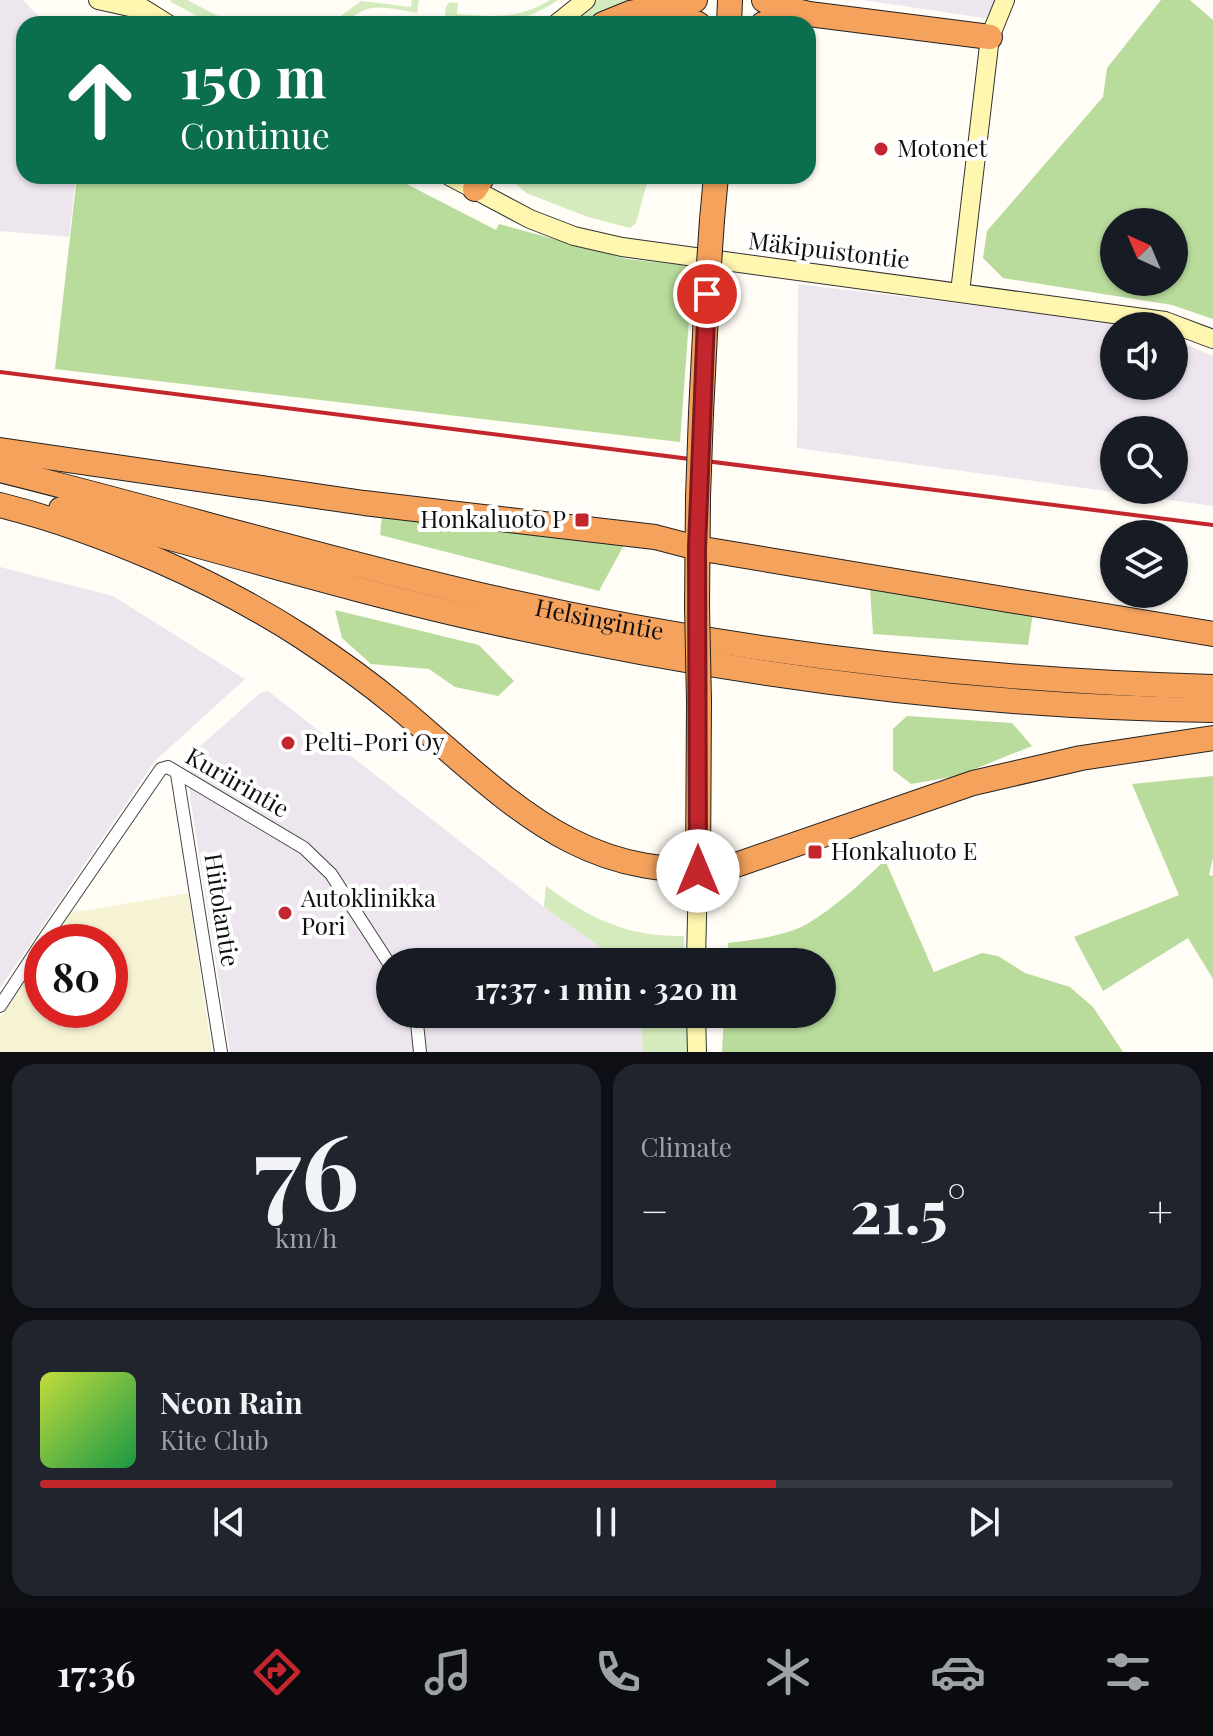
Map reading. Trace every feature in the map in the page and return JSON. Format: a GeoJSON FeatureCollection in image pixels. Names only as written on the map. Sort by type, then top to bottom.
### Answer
{"type":"FeatureCollection","features":[{"type":"Feature","properties":{"kind":"highway"},"geometry":{"type":"LineString","coordinates":[[623,16],[695,0]]}},
{"type":"Feature","properties":{"kind":"highway"},"geometry":{"type":"LineString","coordinates":[[764,0],[775,6],[809,14],[990,37]]}},
{"type":"Feature","properties":{"kind":"highway"},"geometry":{"type":"LineString","coordinates":[[659,9],[677,16]]}},
{"type":"Feature","properties":{"kind":"highway"},"geometry":{"type":"LineString","coordinates":[[800,16],[809,14]]}},
{"type":"Feature","properties":{"kind":"highway"},"geometry":{"type":"LineString","coordinates":[[698,871],[698,497],[715,184]]}},
{"type":"Feature","properties":{"kind":"highway"},"geometry":{"type":"LineString","coordinates":[[0,450],[364,503],[655,537],[697,548],[1213,634]]}},
{"type":"Feature","properties":{"kind":"highway","name":"Helsingintie"},"geometry":{"type":"LineString","coordinates":[[0,470],[493,598],[733,645],[1022,678],[1213,687]]}},
{"type":"Feature","properties":{"kind":"highway","name":"Helsingintie"},"geometry":{"type":"LineString","coordinates":[[0,494],[337,584],[634,651],[876,688],[1007,701],[1213,710]]}},
{"type":"Feature","properties":{"kind":"highway"},"geometry":{"type":"LineString","coordinates":[[0,505],[61,523],[160,563],[209,584],[273,618],[369,683],[480,779],[531,818],[564,839],[604,855],[634,862],[698,871],[733,866],[926,797],[1000,776],[1081,758],[1213,738]]}},
{"type":"Feature","properties":{"kind":"street"},"geometry":{"type":"LineString","coordinates":[[98,0],[137,5],[155,16]]}},
{"type":"Feature","properties":{"kind":"street"},"geometry":{"type":"LineString","coordinates":[[566,16],[586,0]]}},
{"type":"Feature","properties":{"kind":"street"},"geometry":{"type":"LineString","coordinates":[[960,292],[990,37],[1005,0]]}},
{"type":"Feature","properties":{"kind":"street","name":"Mäkipuistontie"},"geometry":{"type":"LineString","coordinates":[[480,184],[530,219],[574,236],[622,247],[1165,321],[1213,339]]}},
{"type":"Feature","properties":{"kind":"street","name":"Kuriirintie"},"geometry":{"type":"LineString","coordinates":[[54,924],[161,769],[168,767],[304,848],[331,874],[379,948]]}},
{"type":"Feature","properties":{"kind":"street","name":"Hiitolantie"},"geometry":{"type":"LineString","coordinates":[[177,774],[221,1052]]}},
{"type":"Feature","properties":{"kind":"street"},"geometry":{"type":"LineString","coordinates":[[696,948],[698,871]]}},
{"type":"Feature","properties":{"kind":"street","name":"Kuriirintie"},"geometry":{"type":"LineString","coordinates":[[0,1006],[24,969]]}},
{"type":"Feature","properties":{"kind":"street"},"geometry":{"type":"LineString","coordinates":[[417,1028],[420,1052]]}},
{"type":"Feature","properties":{"kind":"street"},"geometry":{"type":"LineString","coordinates":[[696,1028],[697,1052]]}},
{"type":"Feature","properties":{"kind":"shaded area"},"geometry":{"type":"Polygon","coordinates":[[[0,0],[23,0],[38,16],[16,16],[16,184],[75,184],[69,237],[0,231],[0,0]]]}},
{"type":"Feature","properties":{"kind":"shaded area"},"geometry":{"type":"Polygon","coordinates":[[[863,0],[1014,0],[1004,21],[863,0]]]}},
{"type":"Feature","properties":{"kind":"shaded area"},"geometry":{"type":"Polygon","coordinates":[[[798,284],[1100,321],[1100,400],[1188,400],[1188,345],[1213,356],[1213,506],[1188,503],[1188,416],[1100,416],[1100,490],[797,448],[798,284]]]}},
{"type":"Feature","properties":{"kind":"shaded area"},"geometry":{"type":"Polygon","coordinates":[[[0,567],[113,596],[245,679],[155,761],[44,924],[24,924],[24,953],[0,988],[0,567]]]}},
{"type":"Feature","properties":{"kind":"shaded area"},"geometry":{"type":"Polygon","coordinates":[[[268,691],[544,907],[601,948],[376,948],[376,1028],[641,1028],[643,1052],[230,1052],[190,797],[189,756],[259,694],[268,691]]]}},
{"type":"Feature","properties":{"kind":"shaded area"},"geometry":{"type":"Polygon","coordinates":[[[188,893],[212,1052],[0,1052],[0,1018],[24,982],[24,1028],[128,1028],[128,924],[63,924],[70,913],[188,893]]]}},
{"type":"Feature","properties":{"kind":"green space"},"geometry":{"type":"Polygon","coordinates":[[[187,0],[218,16],[197,16],[171,2],[187,0]]]}},
{"type":"Feature","properties":{"kind":"green space"},"geometry":{"type":"Polygon","coordinates":[[[412,0],[419,0],[417,13],[371,8],[354,16],[341,16],[361,1],[411,7],[412,0]]]}},
{"type":"Feature","properties":{"kind":"green space"},"geometry":{"type":"Polygon","coordinates":[[[550,0],[558,0],[527,16],[494,16],[516,14],[550,0]]]}},
{"type":"Feature","properties":{"kind":"green space"},"geometry":{"type":"Polygon","coordinates":[[[597,0],[662,0],[618,9],[604,16],[577,16],[597,0]]]}},
{"type":"Feature","properties":{"kind":"green space"},"geometry":{"type":"Polygon","coordinates":[[[1161,0],[1190,0],[1213,20],[1213,319],[1172,305],[1116,296],[1188,296],[1188,208],[1100,208],[1100,293],[1003,278],[983,258],[987,231],[1103,97],[1107,68],[1161,0]]]}},
{"type":"Feature","properties":{"kind":"green space"},"geometry":{"type":"Polygon","coordinates":[[[450,2],[458,3],[457,14],[494,16],[445,16],[446,6],[450,2]]]}},
{"type":"Feature","properties":{"kind":"green space"},"geometry":{"type":"Polygon","coordinates":[[[76,184],[407,184],[496,230],[499,224],[627,259],[693,266],[680,442],[55,369],[76,184]]]}},
{"type":"Feature","properties":{"kind":"green space"},"geometry":{"type":"Polygon","coordinates":[[[516,184],[647,184],[636,223],[630,228],[588,217],[526,193],[516,184]]]}},
{"type":"Feature","properties":{"kind":"green space"},"geometry":{"type":"Polygon","coordinates":[[[382,515],[624,545],[599,591],[380,535],[382,515]]]}},
{"type":"Feature","properties":{"kind":"green space"},"geometry":{"type":"Polygon","coordinates":[[[870,588],[1033,613],[1028,645],[873,634],[870,588]]]}},
{"type":"Feature","properties":{"kind":"green space"},"geometry":{"type":"Polygon","coordinates":[[[335,610],[479,645],[514,681],[498,696],[455,687],[429,669],[371,664],[342,638],[335,610]]]}},
{"type":"Feature","properties":{"kind":"green space"},"geometry":{"type":"Polygon","coordinates":[[[907,716],[1012,723],[1032,746],[957,776],[911,784],[893,770],[893,729],[907,716]]]}},
{"type":"Feature","properties":{"kind":"green space"},"geometry":{"type":"Polygon","coordinates":[[[1213,776],[1213,858],[1209,875],[1213,876],[1213,979],[1188,938],[1103,991],[1074,937],[1179,895],[1132,784],[1213,776]]]}},
{"type":"Feature","properties":{"kind":"green space"},"geometry":{"type":"Polygon","coordinates":[[[885,860],[934,972],[982,953],[998,956],[1025,973],[1070,987],[1093,1007],[1123,1052],[722,1052],[723,1028],[836,1028],[836,948],[728,948],[728,943],[799,928],[857,886],[885,860]]]}},
{"type":"Feature","properties":{"kind":"green space"},"geometry":{"type":"Polygon","coordinates":[[[546,886],[578,908],[610,924],[645,933],[684,936],[684,948],[601,948],[544,907],[546,886]]]}},
{"type":"Feature","properties":{"kind":"green space"},"geometry":{"type":"Polygon","coordinates":[[[641,1028],[688,1028],[689,1052],[643,1052],[641,1028]]]}},
{"type":"Feature","properties":{"kind":"railway"},"geometry":{"type":"LineString","coordinates":[[0,372],[1213,525]]}},
{"type":"Feature","properties":{"kind":"place","name":"Motonet"},"geometry":{"type":"Point","coordinates":[881,149]}},
{"type":"Feature","properties":{"kind":"place","name":"Honkaluoto P"},"geometry":{"type":"Point","coordinates":[582,520]}},
{"type":"Feature","properties":{"kind":"place","name":"Pelti-Pori Oy"},"geometry":{"type":"Point","coordinates":[288,743]}},
{"type":"Feature","properties":{"kind":"place","name":"Honkaluoto E"},"geometry":{"type":"Point","coordinates":[815,852]}},
{"type":"Feature","properties":{"kind":"place","name":"Autoklinikka Pori"},"geometry":{"type":"Point","coordinates":[285,913]}},
{"type":"Feature","properties":{"kind":"route"},"geometry":{"type":"LineString","coordinates":[[698,871],[697,548],[707,294]]}}]}
